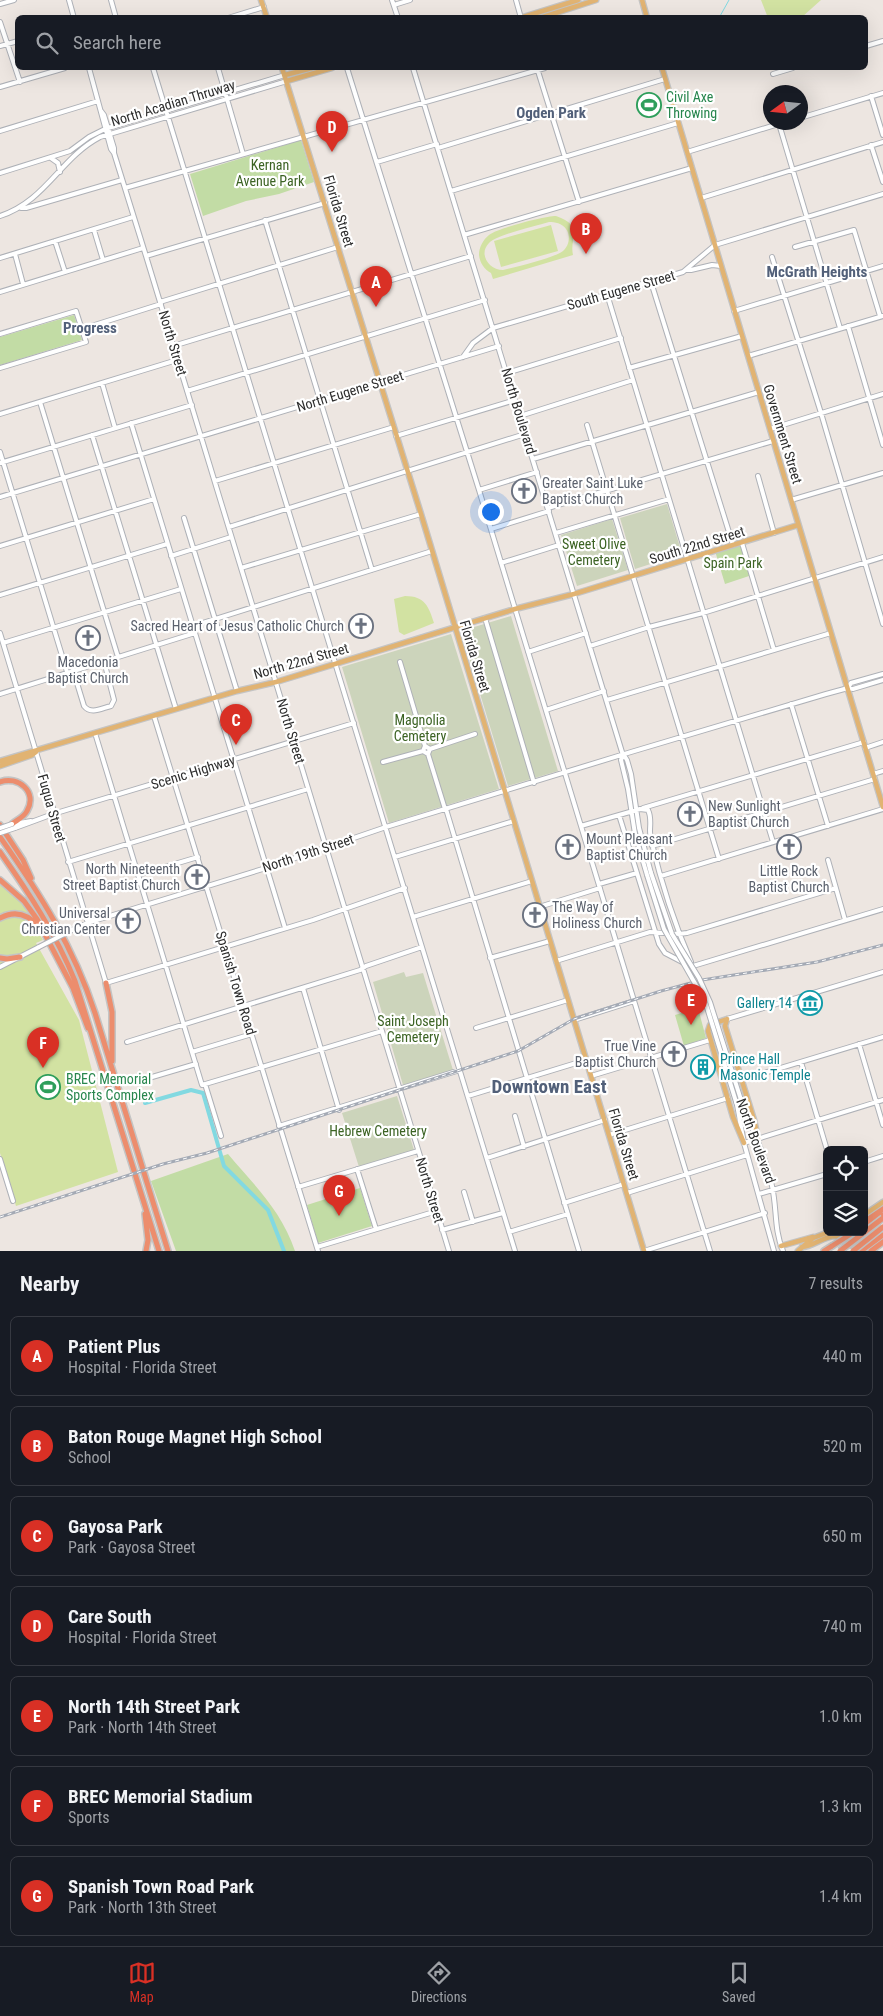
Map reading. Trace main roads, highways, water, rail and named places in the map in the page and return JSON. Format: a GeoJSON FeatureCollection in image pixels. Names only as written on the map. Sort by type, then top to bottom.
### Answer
{"type":"FeatureCollection","features":[{"type":"Feature","properties":{"kind":"highway"},"geometry":{"type":"LineString","coordinates":[[0,782],[8,780],[18,782],[25,786],[29,793],[28,810],[14,826]]}},
{"type":"Feature","properties":{"kind":"highway"},"geometry":{"type":"LineString","coordinates":[[0,827],[26,865],[35,888]]}},
{"type":"Feature","properties":{"kind":"highway"},"geometry":{"type":"LineString","coordinates":[[0,837],[55,919],[74,958],[91,1002],[168,1251]]}},
{"type":"Feature","properties":{"kind":"highway"},"geometry":{"type":"LineString","coordinates":[[0,852],[43,916],[61,948],[82,998],[159,1251]]}},
{"type":"Feature","properties":{"kind":"highway"},"geometry":{"type":"LineString","coordinates":[[0,856],[15,874]]}},
{"type":"Feature","properties":{"kind":"highway"},"geometry":{"type":"LineString","coordinates":[[0,880],[15,892],[32,910],[73,988],[92,1035]]}},
{"type":"Feature","properties":{"kind":"highway"},"geometry":{"type":"LineString","coordinates":[[0,918],[14,913],[28,917],[37,925],[53,949]]}},
{"type":"Feature","properties":{"kind":"highway"},"geometry":{"type":"LineString","coordinates":[[0,958],[20,957]]}},
{"type":"Feature","properties":{"kind":"highway"},"geometry":{"type":"LineString","coordinates":[[106,982],[112,1012],[114,1074]]}},
{"type":"Feature","properties":{"kind":"highway"},"geometry":{"type":"LineString","coordinates":[[144,1201],[148,1236],[146,1251]]}},
{"type":"Feature","properties":{"kind":"highway"},"geometry":{"type":"LineString","coordinates":[[868,1219],[883,1209]]}},
{"type":"Feature","properties":{"kind":"highway"},"geometry":{"type":"LineString","coordinates":[[868,1224],[883,1216]]}},
{"type":"Feature","properties":{"kind":"highway"},"geometry":{"type":"LineString","coordinates":[[840,1251],[883,1216]]}},
{"type":"Feature","properties":{"kind":"highway"},"geometry":{"type":"LineString","coordinates":[[853,1251],[883,1227]]}},
{"type":"Feature","properties":{"kind":"highway"},"geometry":{"type":"LineString","coordinates":[[832,1246],[843,1236]]}},
{"type":"Feature","properties":{"kind":"highway"},"geometry":{"type":"LineString","coordinates":[[824,1251],[848,1236]]}},
{"type":"Feature","properties":{"kind":"highway"},"geometry":{"type":"LineString","coordinates":[[861,1251],[883,1236]]}},
{"type":"Feature","properties":{"kind":"highway"},"geometry":{"type":"LineString","coordinates":[[871,1251],[883,1242]]}},
{"type":"Feature","properties":{"kind":"main road"},"geometry":{"type":"LineString","coordinates":[[262,0],[266,15]]}},
{"type":"Feature","properties":{"kind":"main road"},"geometry":{"type":"LineString","coordinates":[[528,15],[578,0]]}},
{"type":"Feature","properties":{"kind":"main road"},"geometry":{"type":"LineString","coordinates":[[549,15],[596,0]]}},
{"type":"Feature","properties":{"kind":"main road"},"geometry":{"type":"LineString","coordinates":[[642,0],[646,15]]}},
{"type":"Feature","properties":{"kind":"main road","name":"Florida Street"},"geometry":{"type":"LineString","coordinates":[[283,70],[394,427],[644,1251]]}},
{"type":"Feature","properties":{"kind":"main road","name":"North Acadian Thruway"},"geometry":{"type":"LineString","coordinates":[[285,75],[304,70]]}},
{"type":"Feature","properties":{"kind":"main road","name":"North Acadian Thruway"},"geometry":{"type":"LineString","coordinates":[[287,81],[325,70]]}},
{"type":"Feature","properties":{"kind":"main road","name":"Government Street"},"geometry":{"type":"LineString","coordinates":[[663,70],[883,807]]}},
{"type":"Feature","properties":{"kind":"main road","name":"South 22nd Street"},"geometry":{"type":"LineString","coordinates":[[574,594],[733,546],[798,524]]}},
{"type":"Feature","properties":{"kind":"main road","name":"North 22nd Street"},"geometry":{"type":"LineString","coordinates":[[0,766],[95,733],[237,691],[276,682],[515,609],[574,594]]}},
{"type":"Feature","properties":{"kind":"main road","name":"North 22nd Street"},"geometry":{"type":"LineString","coordinates":[[0,761],[31,751],[36,752]]}},
{"type":"Feature","properties":{"kind":"main road"},"geometry":{"type":"LineString","coordinates":[[744,1143],[708,1031],[709,1026],[727,1019],[725,1026],[758,1140]]}},
{"type":"Feature","properties":{"kind":"main road"},"geometry":{"type":"LineString","coordinates":[[868,1211],[883,1202]]}},
{"type":"Feature","properties":{"kind":"main road"},"geometry":{"type":"LineString","coordinates":[[782,1248],[823,1234]]}},
{"type":"Feature","properties":{"kind":"main road"},"geometry":{"type":"LineString","coordinates":[[798,1251],[816,1236]]}},
{"type":"Feature","properties":{"kind":"main road"},"geometry":{"type":"LineString","coordinates":[[802,1247],[828,1237],[836,1236],[861,1251]]}},
{"type":"Feature","properties":{"kind":"waterway"},"geometry":{"type":"LineString","coordinates":[[721,15],[729,0]]}},
{"type":"Feature","properties":{"kind":"waterway"},"geometry":{"type":"LineString","coordinates":[[145,1103],[191,1090],[203,1093],[224,1166],[268,1210],[284,1251]]}},
{"type":"Feature","properties":{"kind":"railway"},"geometry":{"type":"LineString","coordinates":[[0,1217],[163,1164],[207,1153],[518,1051],[574,1019],[661,991],[702,980],[817,962],[883,945]]}},
{"type":"Feature","properties":{"kind":"place","name":"Civil Axe Throwing"},"geometry":{"type":"Point","coordinates":[649,105]}},
{"type":"Feature","properties":{"kind":"place","name":"Care South"},"geometry":{"type":"Point","coordinates":[332,152]}},
{"type":"Feature","properties":{"kind":"place","name":"Baton Rouge Magnet High School"},"geometry":{"type":"Point","coordinates":[586,254]}},
{"type":"Feature","properties":{"kind":"place","name":"Patient Plus"},"geometry":{"type":"Point","coordinates":[376,307]}},
{"type":"Feature","properties":{"kind":"place","name":"Greater Saint Luke Baptist Church"},"geometry":{"type":"Point","coordinates":[524,491]}},
{"type":"Feature","properties":{"kind":"place","name":"Sacred Heart of Jesus Catholic Church"},"geometry":{"type":"Point","coordinates":[361,626]}},
{"type":"Feature","properties":{"kind":"place","name":"Macedonia Baptist Church"},"geometry":{"type":"Point","coordinates":[88,638]}},
{"type":"Feature","properties":{"kind":"place","name":"Gayosa Park"},"geometry":{"type":"Point","coordinates":[236,745]}},
{"type":"Feature","properties":{"kind":"place","name":"New Sunlight Baptist Church"},"geometry":{"type":"Point","coordinates":[690,814]}},
{"type":"Feature","properties":{"kind":"place","name":"Mount Pleasant Baptist Church"},"geometry":{"type":"Point","coordinates":[568,847]}},
{"type":"Feature","properties":{"kind":"place","name":"Little Rock Baptist Church"},"geometry":{"type":"Point","coordinates":[789,847]}},
{"type":"Feature","properties":{"kind":"place","name":"North Nineteenth Street Baptist Church"},"geometry":{"type":"Point","coordinates":[197,877]}},
{"type":"Feature","properties":{"kind":"place","name":"The Way of Holiness Church"},"geometry":{"type":"Point","coordinates":[535,915]}},
{"type":"Feature","properties":{"kind":"place","name":"Universal Christian Center"},"geometry":{"type":"Point","coordinates":[128,921]}},
{"type":"Feature","properties":{"kind":"place","name":"Gallery 14"},"geometry":{"type":"Point","coordinates":[810,1003]}},
{"type":"Feature","properties":{"kind":"place","name":"North 14th Street Park"},"geometry":{"type":"Point","coordinates":[691,1025]}},
{"type":"Feature","properties":{"kind":"place","name":"True Vine Baptist Church"},"geometry":{"type":"Point","coordinates":[674,1054]}},
{"type":"Feature","properties":{"kind":"place","name":"Prince Hall Masonic Temple"},"geometry":{"type":"Point","coordinates":[703,1067]}},
{"type":"Feature","properties":{"kind":"place","name":"BREC Memorial Stadium"},"geometry":{"type":"Point","coordinates":[43,1068]}},
{"type":"Feature","properties":{"kind":"place","name":"BREC Memorial Sports Complex"},"geometry":{"type":"Point","coordinates":[48,1087]}},
{"type":"Feature","properties":{"kind":"place","name":"Spanish Town Road Park"},"geometry":{"type":"Point","coordinates":[339,1216]}},
{"type":"Feature","properties":{"kind":"district","name":"Ogden Park"},"geometry":{"type":"Point","coordinates":[551,113]}},
{"type":"Feature","properties":{"kind":"district","name":"McGrath Heights"},"geometry":{"type":"Point","coordinates":[817,272]}},
{"type":"Feature","properties":{"kind":"district","name":"Progress"},"geometry":{"type":"Point","coordinates":[90,328]}},
{"type":"Feature","properties":{"kind":"district","name":"Downtown East"},"geometry":{"type":"Point","coordinates":[549,1086]}},
{"type":"Feature","properties":{"kind":"park label","name":"Kernan Avenue Park"},"geometry":{"type":"Point","coordinates":[270,174]}},
{"type":"Feature","properties":{"kind":"park label","name":"Sweet Olive Cemetery"},"geometry":{"type":"Point","coordinates":[594,552]}},
{"type":"Feature","properties":{"kind":"park label","name":"Spain Park"},"geometry":{"type":"Point","coordinates":[733,563]}},
{"type":"Feature","properties":{"kind":"park label","name":"Magnolia Cemetery"},"geometry":{"type":"Point","coordinates":[420,728]}},
{"type":"Feature","properties":{"kind":"park label","name":"Saint Joseph Cemetery"},"geometry":{"type":"Point","coordinates":[413,1030]}},
{"type":"Feature","properties":{"kind":"park label","name":"Hebrew Cemetery"},"geometry":{"type":"Point","coordinates":[378,1131]}}]}
